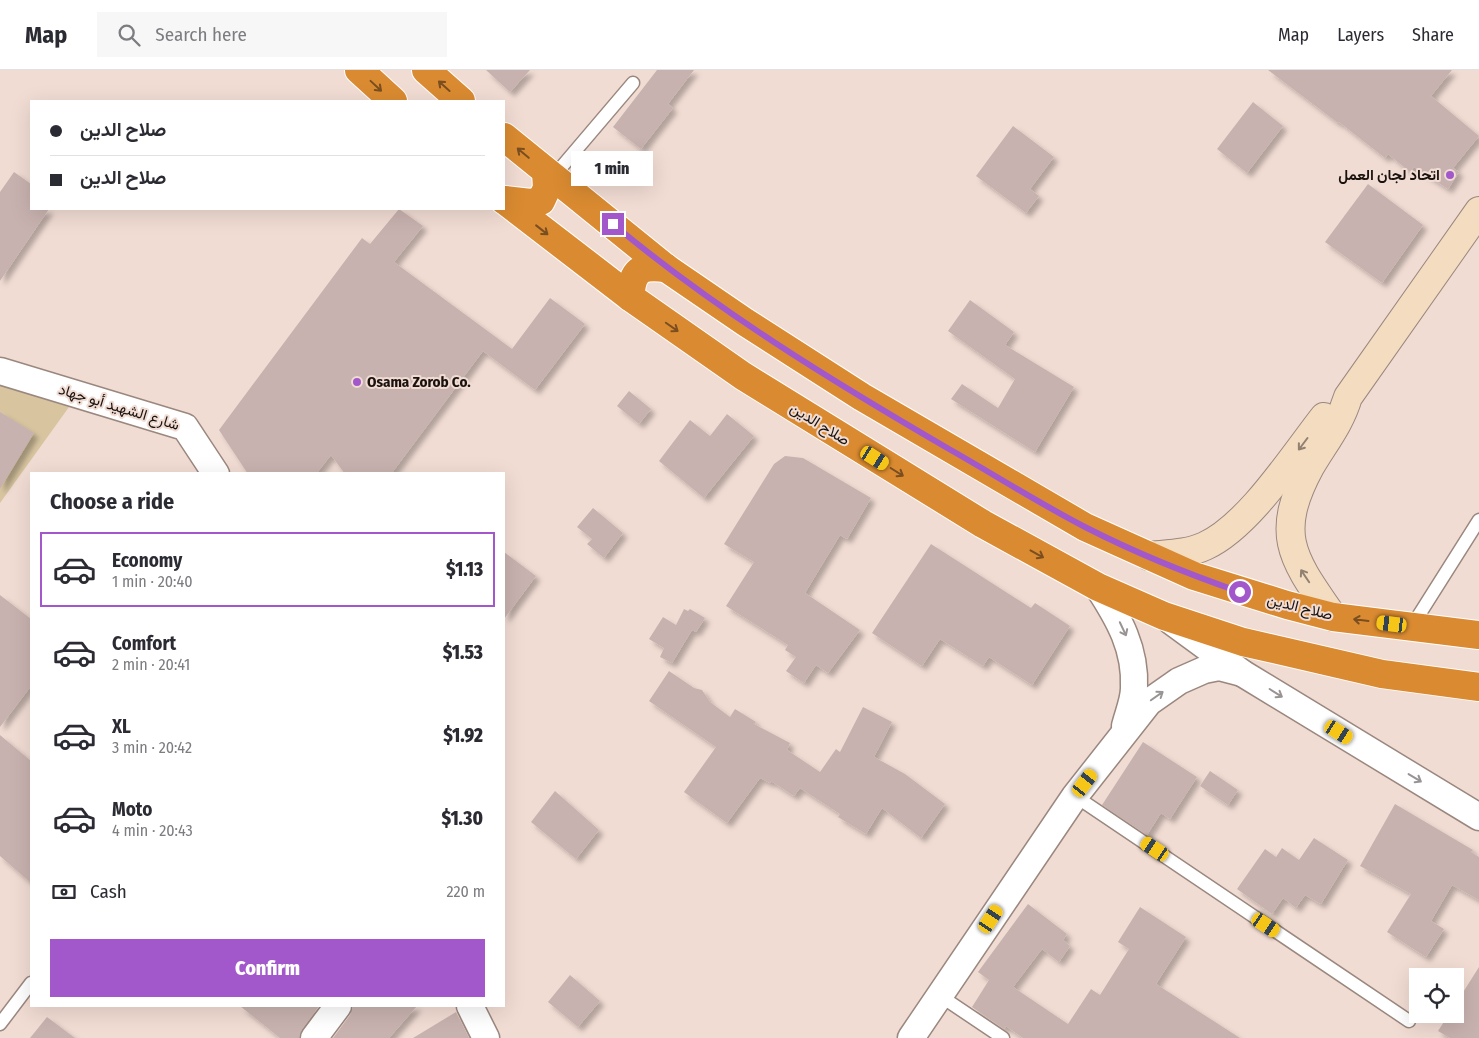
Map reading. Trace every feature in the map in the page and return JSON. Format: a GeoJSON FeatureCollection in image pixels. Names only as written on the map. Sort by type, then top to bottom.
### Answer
{"type":"FeatureCollection","features":[{"type":"Feature","properties":{"kind":"highway"},"geometry":{"type":"LineString","coordinates":[[359,70],[392,100]]}},
{"type":"Feature","properties":{"kind":"highway"},"geometry":{"type":"LineString","coordinates":[[426,70],[460,100]]}},
{"type":"Feature","properties":{"kind":"highway","name":"صلاح الدين"},"geometry":{"type":"LineString","coordinates":[[505,138],[666,268],[745,322],[910,426],[1085,527],[1194,576],[1231,589],[1333,617],[1479,634]]}},
{"type":"Feature","properties":{"kind":"highway"},"geometry":{"type":"LineString","coordinates":[[505,200],[532,203],[540,201],[547,188],[550,174]]}},
{"type":"Feature","properties":{"kind":"highway","name":"صلاح الدين"},"geometry":{"type":"LineString","coordinates":[[505,201],[630,297],[743,376],[983,524],[1098,587],[1164,616],[1243,642],[1382,674],[1479,687]]}},
{"type":"Feature","properties":{"kind":"highway"},"geometry":{"type":"LineString","coordinates":[[630,297],[632,282],[636,273],[649,266],[666,268]]}},
{"type":"Feature","properties":{"kind":"main road"},"geometry":{"type":"LineString","coordinates":[[1333,617],[1300,569],[1294,552],[1289,528],[1295,503],[1310,468],[1342,417],[1348,397],[1479,211]]}},
{"type":"Feature","properties":{"kind":"main road"},"geometry":{"type":"LineString","coordinates":[[1149,556],[1188,552],[1228,534],[1261,496],[1328,411],[1348,397]]}},
{"type":"Feature","properties":{"kind":"street","name":"شارع الشهيد أبو جهاد"},"geometry":{"type":"LineString","coordinates":[[0,371],[185,427],[215,472]]}},
{"type":"Feature","properties":{"kind":"street"},"geometry":{"type":"LineString","coordinates":[[1098,587],[1125,632],[1132,659],[1134,689],[1124,732]]}},
{"type":"Feature","properties":{"kind":"street"},"geometry":{"type":"LineString","coordinates":[[1164,616],[1242,673],[1479,817]]}},
{"type":"Feature","properties":{"kind":"street"},"geometry":{"type":"LineString","coordinates":[[911,1038],[1075,796],[1149,702],[1179,681],[1204,670],[1220,667],[1242,673]]}},
{"type":"Feature","properties":{"kind":"street"},"geometry":{"type":"LineString","coordinates":[[314,1038],[337,1007]]}},
{"type":"Feature","properties":{"kind":"street"},"geometry":{"type":"LineString","coordinates":[[470,1007],[486,1038]]}},
{"type":"Feature","properties":{"kind":"lane"},"geometry":{"type":"LineString","coordinates":[[550,174],[634,83]]}},
{"type":"Feature","properties":{"kind":"lane"},"geometry":{"type":"LineString","coordinates":[[1412,626],[1479,520]]}},
{"type":"Feature","properties":{"kind":"lane"},"geometry":{"type":"LineString","coordinates":[[1075,796],[1409,1022]]}},
{"type":"Feature","properties":{"kind":"lane"},"geometry":{"type":"LineString","coordinates":[[0,1024],[30,984]]}},
{"type":"Feature","properties":{"kind":"lane"},"geometry":{"type":"LineString","coordinates":[[939,996],[1003,1038]]}},
{"type":"Feature","properties":{"kind":"shaded area"},"geometry":{"type":"Polygon","coordinates":[[[0,385],[69,407],[0,503],[0,385]]]}},
{"type":"Feature","properties":{"kind":"building"},"geometry":{"type":"Polygon","coordinates":[[[486,70],[530,70],[510,92],[486,70]]]}},
{"type":"Feature","properties":{"kind":"building"},"geometry":{"type":"Polygon","coordinates":[[[657,70],[694,70],[668,104],[673,108],[641,149],[613,127],[657,70]]]}},
{"type":"Feature","properties":{"kind":"building"},"geometry":{"type":"Polygon","coordinates":[[[1268,70],[1452,70],[1431,96],[1479,136],[1453,168],[1459,172],[1448,189],[1414,167],[1410,172],[1388,154],[1385,158],[1268,70]]]}},
{"type":"Feature","properties":{"kind":"building"},"geometry":{"type":"Polygon","coordinates":[[[1253,102],[1283,126],[1247,173],[1217,149],[1253,102]]]}},
{"type":"Feature","properties":{"kind":"building"},"geometry":{"type":"Polygon","coordinates":[[[1013,126],[1054,157],[1030,189],[1039,196],[1026,213],[976,176],[1013,126]]]}},
{"type":"Feature","properties":{"kind":"building"},"geometry":{"type":"Polygon","coordinates":[[[14,172],[30,183],[30,210],[48,210],[0,281],[0,192],[14,172]]]}},
{"type":"Feature","properties":{"kind":"building"},"geometry":{"type":"Polygon","coordinates":[[[1368,184],[1423,225],[1382,283],[1325,242],[1368,184]]]}},
{"type":"Feature","properties":{"kind":"building","name":"Osama Zorob Co."},"geometry":{"type":"Polygon","coordinates":[[[398,210],[423,226],[394,262],[512,349],[550,298],[585,324],[535,390],[483,351],[392,472],[344,472],[331,455],[318,472],[247,472],[219,430],[362,238],[370,244],[398,210]]]}},
{"type":"Feature","properties":{"kind":"building"},"geometry":{"type":"Polygon","coordinates":[[[970,300],[1014,332],[1005,345],[1074,387],[1035,452],[951,399],[962,384],[998,408],[1015,379],[948,331],[970,300]]]}},
{"type":"Feature","properties":{"kind":"building"},"geometry":{"type":"Polygon","coordinates":[[[629,391],[651,409],[639,424],[617,406],[629,391]]]}},
{"type":"Feature","properties":{"kind":"building"},"geometry":{"type":"Polygon","coordinates":[[[0,412],[34,433],[0,489],[0,412]]]}},
{"type":"Feature","properties":{"kind":"building"},"geometry":{"type":"Polygon","coordinates":[[[727,414],[754,436],[704,498],[659,461],[690,420],[710,436],[727,414]]]}},
{"type":"Feature","properties":{"kind":"building"},"geometry":{"type":"Polygon","coordinates":[[[785,456],[803,458],[871,498],[847,539],[840,535],[805,593],[860,630],[828,673],[816,665],[804,683],[786,671],[796,657],[785,650],[788,645],[726,606],[754,562],[724,544],[774,464],[785,456]]]}},
{"type":"Feature","properties":{"kind":"building"},"geometry":{"type":"Polygon","coordinates":[[[593,508],[623,533],[604,558],[587,544],[592,539],[577,527],[593,508]]]}},
{"type":"Feature","properties":{"kind":"building"},"geometry":{"type":"Polygon","coordinates":[[[931,544],[1031,608],[1035,603],[1070,626],[1032,685],[989,657],[983,666],[940,639],[922,666],[872,633],[931,544]]]}},
{"type":"Feature","properties":{"kind":"building"},"geometry":{"type":"Polygon","coordinates":[[[505,553],[536,576],[505,618],[505,553]]]}},
{"type":"Feature","properties":{"kind":"building"},"geometry":{"type":"Polygon","coordinates":[[[0,595],[30,618],[30,687],[0,727],[0,595]]]}},
{"type":"Feature","properties":{"kind":"building"},"geometry":{"type":"Polygon","coordinates":[[[684,609],[688,611],[690,609],[705,618],[696,632],[692,630],[672,663],[660,657],[664,648],[649,639],[663,617],[676,625],[684,609]]]}},
{"type":"Feature","properties":{"kind":"building"},"geometry":{"type":"Polygon","coordinates":[[[669,671],[694,688],[702,690],[710,702],[730,717],[735,709],[756,722],[754,724],[790,743],[787,750],[820,772],[836,749],[840,752],[863,707],[892,722],[874,757],[905,774],[945,804],[921,838],[882,808],[866,834],[838,817],[840,814],[800,788],[794,796],[771,781],[770,783],[760,778],[727,823],[684,792],[716,747],[649,701],[669,671]]]}},
{"type":"Feature","properties":{"kind":"building"},"geometry":{"type":"Polygon","coordinates":[[[0,735],[30,760],[30,882],[0,856],[0,735]]]}},
{"type":"Feature","properties":{"kind":"building"},"geometry":{"type":"Polygon","coordinates":[[[1143,742],[1197,777],[1170,819],[1161,813],[1147,835],[1102,805],[1143,742]]]}},
{"type":"Feature","properties":{"kind":"building"},"geometry":{"type":"Polygon","coordinates":[[[1210,771],[1238,790],[1228,805],[1200,786],[1210,771]]]}},
{"type":"Feature","properties":{"kind":"building"},"geometry":{"type":"Polygon","coordinates":[[[555,791],[599,830],[576,859],[531,822],[555,791]]]}},
{"type":"Feature","properties":{"kind":"building"},"geometry":{"type":"Polygon","coordinates":[[[1395,804],[1473,850],[1471,852],[1479,857],[1479,900],[1452,885],[1431,921],[1444,929],[1426,957],[1387,932],[1411,894],[1360,866],[1395,804]]]}},
{"type":"Feature","properties":{"kind":"building"},"geometry":{"type":"Polygon","coordinates":[[[1314,838],[1348,860],[1321,904],[1305,895],[1296,908],[1283,898],[1272,914],[1237,889],[1265,849],[1276,857],[1282,848],[1299,860],[1314,838]]]}},
{"type":"Feature","properties":{"kind":"building"},"geometry":{"type":"Polygon","coordinates":[[[1028,904],[1067,934],[1063,940],[1070,946],[1059,962],[1042,949],[1013,987],[1068,1024],[1091,989],[1100,995],[1129,949],[1118,942],[1140,907],[1186,937],[1156,984],[1240,1038],[1023,1038],[1006,1026],[1004,1029],[972,1007],[989,980],[978,972],[1028,904]]]}},
{"type":"Feature","properties":{"kind":"building"},"geometry":{"type":"Polygon","coordinates":[[[1479,967],[1479,1038],[1450,1038],[1438,1031],[1443,1023],[1464,1023],[1464,991],[1479,967]]]}},
{"type":"Feature","properties":{"kind":"building"},"geometry":{"type":"Polygon","coordinates":[[[570,975],[600,1001],[578,1027],[548,1002],[570,975]]]}},
{"type":"Feature","properties":{"kind":"building"},"geometry":{"type":"Polygon","coordinates":[[[241,1007],[318,1007],[302,1029],[299,1038],[280,1038],[241,1007]]]}},
{"type":"Feature","properties":{"kind":"building"},"geometry":{"type":"Polygon","coordinates":[[[353,1007],[416,1007],[389,1038],[333,1038],[350,1015],[353,1007]]]}},
{"type":"Feature","properties":{"kind":"building"},"geometry":{"type":"Polygon","coordinates":[[[456,1012],[469,1038],[413,1038],[456,1012]]]}},
{"type":"Feature","properties":{"kind":"building"},"geometry":{"type":"Polygon","coordinates":[[[47,1017],[75,1038],[30,1038],[47,1017]]]}},
{"type":"Feature","properties":{"kind":"place","name":"اتحاد لجان العمل"},"geometry":{"type":"Point","coordinates":[1450,175]}},
{"type":"Feature","properties":{"kind":"place","name":"Osama Zorob Co."},"geometry":{"type":"Point","coordinates":[357,382]}},
{"type":"Feature","properties":{"kind":"route"},"geometry":{"type":"LineString","coordinates":[[613,224],[666,268],[745,322],[862,397],[926,435],[1085,527],[1117,543],[1194,576],[1240,592]]}}]}
